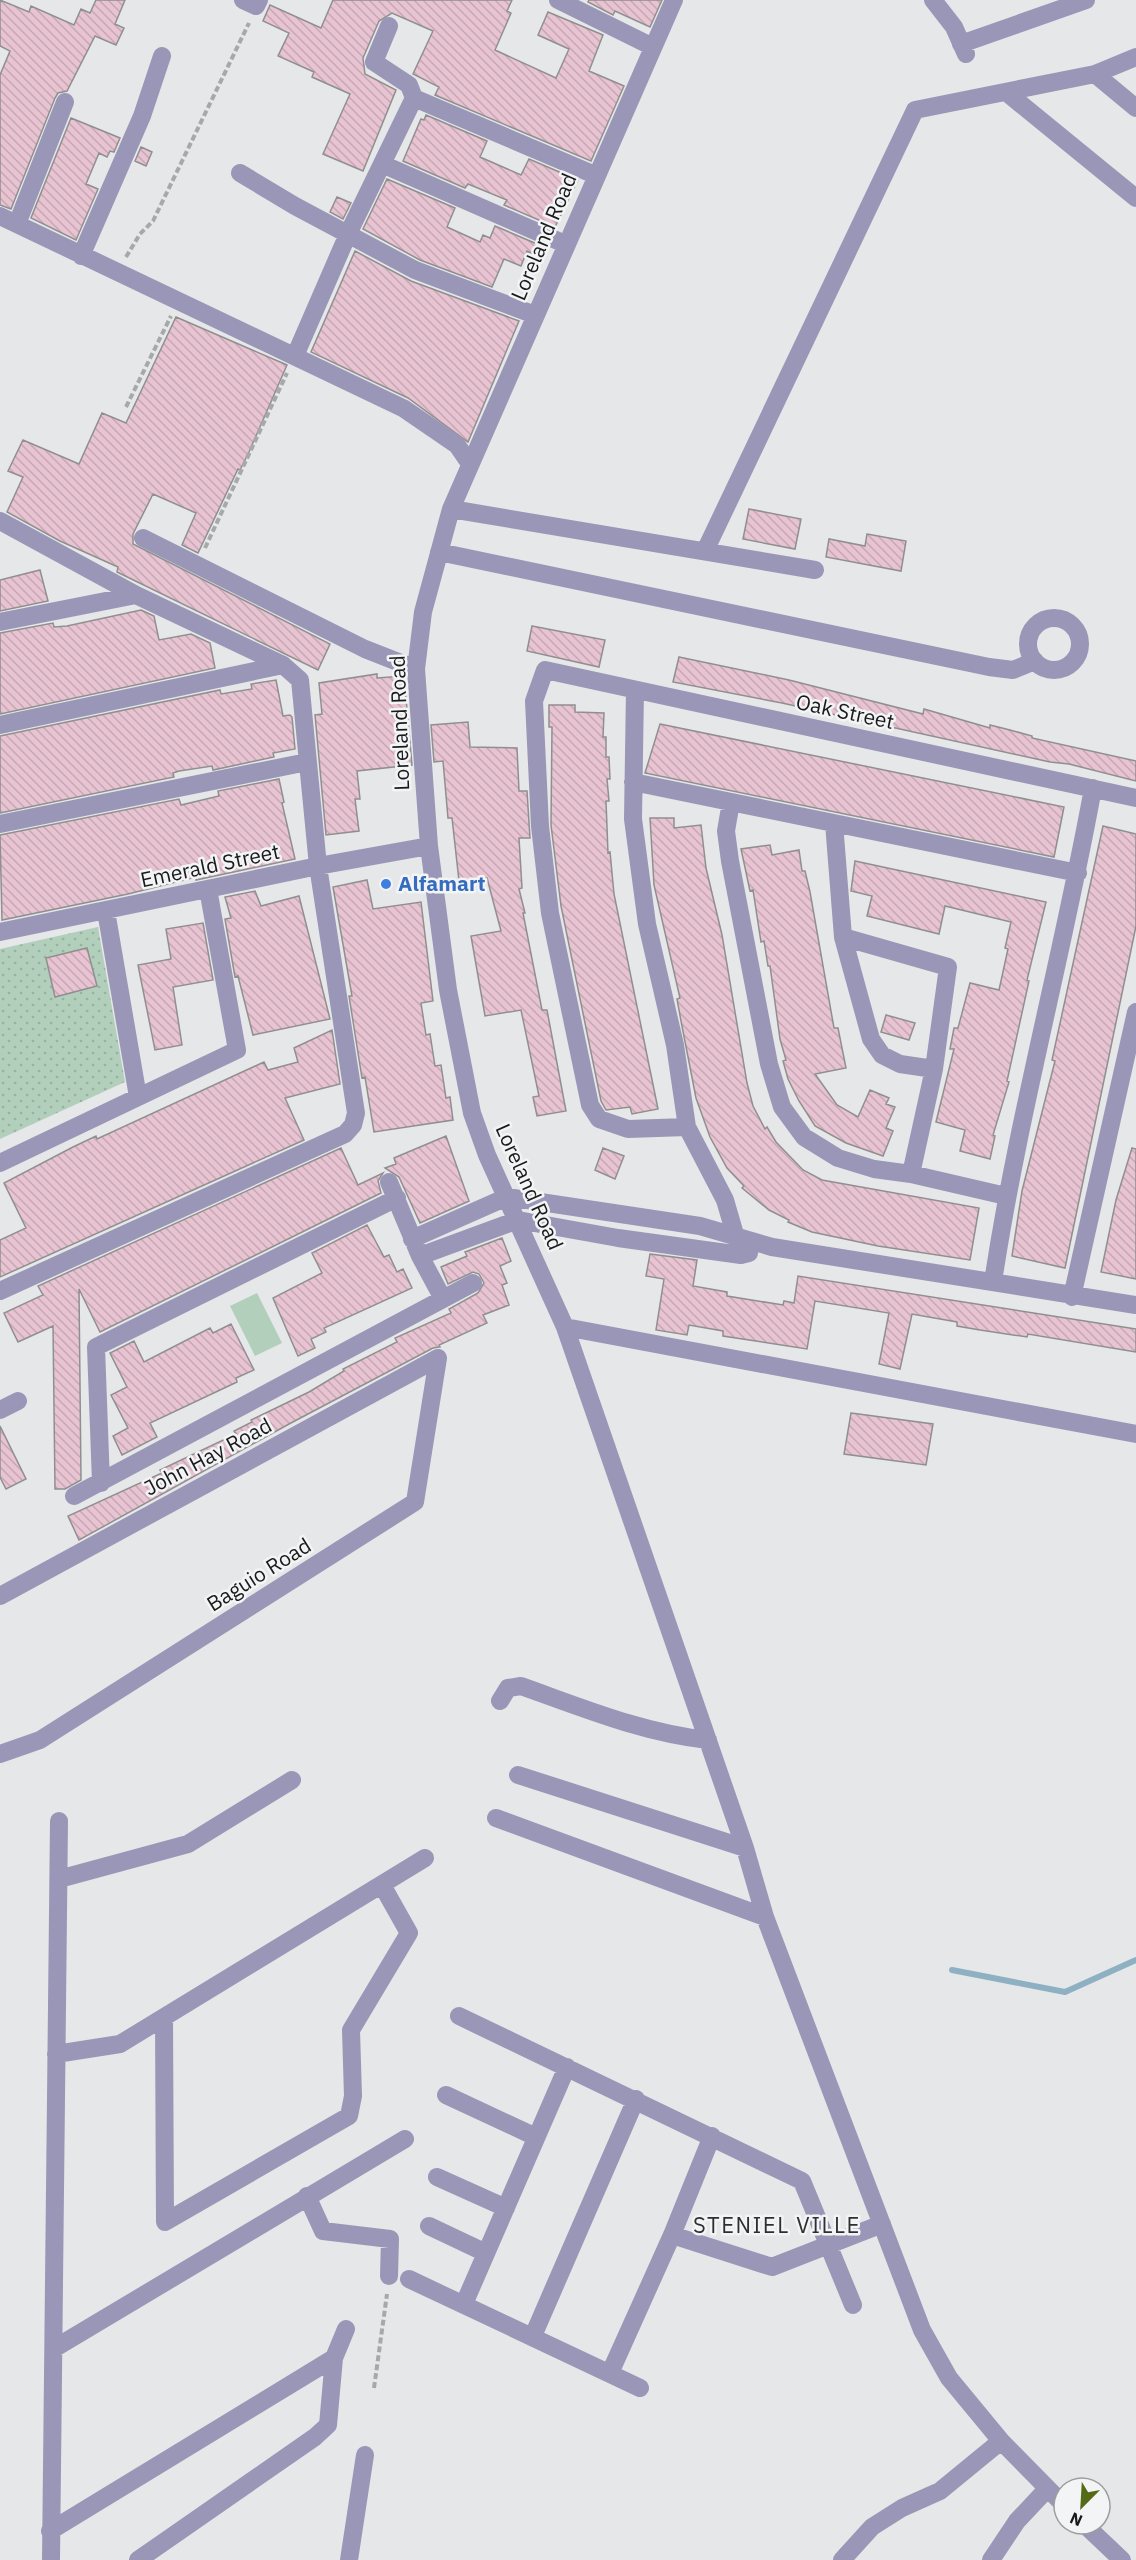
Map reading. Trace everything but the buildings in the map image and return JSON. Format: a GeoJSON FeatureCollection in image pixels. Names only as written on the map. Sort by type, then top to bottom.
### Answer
{"type":"FeatureCollection","features":[{"type":"Feature","properties":{"kind":"street"},"geometry":{"type":"LineString","coordinates":[[558,0],[652,47]]}},
{"type":"Feature","properties":{"kind":"street","name":"Loreland Road"},"geometry":{"type":"LineString","coordinates":[[674,0],[565,244],[451,509],[423,612],[416,669],[429,846],[448,990],[472,1113],[487,1155],[565,1327],[745,1848],[765,1917],[922,2330],[949,2378],[1001,2441],[1052,2494]]}},
{"type":"Feature","properties":{"kind":"street"},"geometry":{"type":"LineString","coordinates":[[933,0],[954,27],[963,49],[1086,0]]}},
{"type":"Feature","properties":{"kind":"street"},"geometry":{"type":"LineString","coordinates":[[389,26],[374,62],[409,85],[414,98],[596,175]]}},
{"type":"Feature","properties":{"kind":"street"},"geometry":{"type":"LineString","coordinates":[[81,256],[142,116],[162,56]]}},
{"type":"Feature","properties":{"kind":"street"},"geometry":{"type":"LineString","coordinates":[[705,551],[915,110],[1095,74],[1136,57]]}},
{"type":"Feature","properties":{"kind":"street"},"geometry":{"type":"LineString","coordinates":[[1095,74],[1136,108]]}},
{"type":"Feature","properties":{"kind":"street"},"geometry":{"type":"LineString","coordinates":[[1006,92],[1136,198]]}},
{"type":"Feature","properties":{"kind":"street"},"geometry":{"type":"LineString","coordinates":[[295,356],[348,234],[414,98]]}},
{"type":"Feature","properties":{"kind":"street"},"geometry":{"type":"LineString","coordinates":[[17,224],[66,102]]}},
{"type":"Feature","properties":{"kind":"street"},"geometry":{"type":"LineString","coordinates":[[382,164],[565,244]]}},
{"type":"Feature","properties":{"kind":"street"},"geometry":{"type":"LineString","coordinates":[[240,173],[415,270],[535,315]]}},
{"type":"Feature","properties":{"kind":"street"},"geometry":{"type":"LineString","coordinates":[[0,216],[403,408],[458,445],[470,464]]}},
{"type":"Feature","properties":{"kind":"street"},"geometry":{"type":"LineString","coordinates":[[451,509],[814,570]]}},
{"type":"Feature","properties":{"kind":"street"},"geometry":{"type":"LineString","coordinates":[[0,521],[136,595],[283,665],[300,680],[318,866],[356,1113],[353,1125],[345,1134],[0,1291]]}},
{"type":"Feature","properties":{"kind":"street"},"geometry":{"type":"LineString","coordinates":[[142,538],[365,648],[416,669]]}},
{"type":"Feature","properties":{"kind":"street"},"geometry":{"type":"LineString","coordinates":[[439,552],[989,667],[1013,670],[1035,661]]}},
{"type":"Feature","properties":{"kind":"street"},"geometry":{"type":"LineString","coordinates":[[0,622],[136,595]]}},
{"type":"Feature","properties":{"kind":"street"},"geometry":{"type":"LineString","coordinates":[[0,725],[283,665]]}},
{"type":"Feature","properties":{"kind":"street","name":"Oak Street"},"geometry":{"type":"LineString","coordinates":[[687,1127],[628,1129],[599,1119],[590,1105],[550,913],[540,826],[534,701],[545,670],[1136,798]]}},
{"type":"Feature","properties":{"kind":"street"},"geometry":{"type":"LineString","coordinates":[[635,690],[633,819],[647,924],[675,1046],[687,1127],[725,1200],[741,1255]]}},
{"type":"Feature","properties":{"kind":"street"},"geometry":{"type":"LineString","coordinates":[[0,824],[307,762]]}},
{"type":"Feature","properties":{"kind":"street"},"geometry":{"type":"LineString","coordinates":[[633,782],[1078,873]]}},
{"type":"Feature","properties":{"kind":"street"},"geometry":{"type":"LineString","coordinates":[[993,1282],[1006,1196],[1078,873],[1093,788]]}},
{"type":"Feature","properties":{"kind":"street"},"geometry":{"type":"LineString","coordinates":[[731,802],[726,831],[730,861],[769,1064],[782,1107],[804,1137],[838,1158],[874,1169],[911,1174],[1006,1196]]}},
{"type":"Feature","properties":{"kind":"street"},"geometry":{"type":"LineString","coordinates":[[834,823],[843,937],[871,1039],[882,1055],[900,1064],[934,1069]]}},
{"type":"Feature","properties":{"kind":"street","name":"Emerald Street"},"geometry":{"type":"LineString","coordinates":[[0,932],[318,866],[429,846]]}},
{"type":"Feature","properties":{"kind":"street"},"geometry":{"type":"LineString","coordinates":[[0,1162],[237,1050],[208,889]]}},
{"type":"Feature","properties":{"kind":"street"},"geometry":{"type":"LineString","coordinates":[[106,911],[138,1097]]}},
{"type":"Feature","properties":{"kind":"street"},"geometry":{"type":"LineString","coordinates":[[843,937],[948,967],[934,1069],[911,1174]]}},
{"type":"Feature","properties":{"kind":"street"},"geometry":{"type":"LineString","coordinates":[[1072,1297],[1136,1012]]}},
{"type":"Feature","properties":{"kind":"street"},"geometry":{"type":"LineString","coordinates":[[101,1483],[96,1347],[393,1190],[412,1239],[442,1297]]}},
{"type":"Feature","properties":{"kind":"street"},"geometry":{"type":"LineString","coordinates":[[412,1239],[507,1197],[700,1226],[772,1247],[993,1282],[1072,1297],[1136,1305]]}},
{"type":"Feature","properties":{"kind":"street"},"geometry":{"type":"LineString","coordinates":[[420,1256],[518,1220],[618,1238],[741,1255],[772,1247]]}},
{"type":"Feature","properties":{"kind":"street"},"geometry":{"type":"LineString","coordinates":[[74,1496],[473,1282]]}},
{"type":"Feature","properties":{"kind":"street"},"geometry":{"type":"LineString","coordinates":[[565,1327],[1136,1434]]}},
{"type":"Feature","properties":{"kind":"street","name":"John Hay Road"},"geometry":{"type":"LineString","coordinates":[[0,1596],[438,1358]]}},
{"type":"Feature","properties":{"kind":"street","name":"Baguio Road"},"geometry":{"type":"LineString","coordinates":[[0,1754],[40,1740],[415,1502],[438,1358]]}},
{"type":"Feature","properties":{"kind":"street"},"geometry":{"type":"LineString","coordinates":[[0,1410],[18,1401]]}},
{"type":"Feature","properties":{"kind":"street"},"geometry":{"type":"LineString","coordinates":[[500,1701],[508,1688],[521,1686],[634,1726],[674,1736],[708,1740]]}},
{"type":"Feature","properties":{"kind":"street"},"geometry":{"type":"LineString","coordinates":[[518,1775],[745,1848]]}},
{"type":"Feature","properties":{"kind":"street"},"geometry":{"type":"LineString","coordinates":[[59,1879],[188,1844],[292,1780]]}},
{"type":"Feature","properties":{"kind":"street"},"geometry":{"type":"LineString","coordinates":[[496,1818],[765,1917]]}},
{"type":"Feature","properties":{"kind":"street"},"geometry":{"type":"LineString","coordinates":[[51,2560],[60,1821]]}},
{"type":"Feature","properties":{"kind":"street"},"geometry":{"type":"LineString","coordinates":[[56,2054],[120,2044],[426,1858]]}},
{"type":"Feature","properties":{"kind":"street"},"geometry":{"type":"LineString","coordinates":[[164,2017],[165,2222],[349,2116],[353,2096],[351,2030],[409,1933],[382,1885]]}},
{"type":"Feature","properties":{"kind":"street"},"geometry":{"type":"LineString","coordinates":[[459,2016],[636,2099],[802,2181],[853,2305]]}},
{"type":"Feature","properties":{"kind":"street"},"geometry":{"type":"LineString","coordinates":[[464,2304],[567,2067]]}},
{"type":"Feature","properties":{"kind":"street"},"geometry":{"type":"LineString","coordinates":[[446,2095],[536,2137]]}},
{"type":"Feature","properties":{"kind":"street"},"geometry":{"type":"LineString","coordinates":[[533,2337],[636,2099]]}},
{"type":"Feature","properties":{"kind":"street"},"geometry":{"type":"LineString","coordinates":[[610,2373],[672,2235],[712,2136]]}},
{"type":"Feature","properties":{"kind":"street"},"geometry":{"type":"LineString","coordinates":[[55,2348],[405,2139]]}},
{"type":"Feature","properties":{"kind":"street"},"geometry":{"type":"LineString","coordinates":[[436,2177],[506,2208]]}},
{"type":"Feature","properties":{"kind":"street"},"geometry":{"type":"LineString","coordinates":[[307,2196],[323,2231],[390,2239],[390,2276]]}},
{"type":"Feature","properties":{"kind":"street"},"geometry":{"type":"LineString","coordinates":[[672,2235],[772,2266],[829,2244],[863,2234],[882,2224]]}},
{"type":"Feature","properties":{"kind":"street"},"geometry":{"type":"LineString","coordinates":[[429,2226],[486,2253]]}},
{"type":"Feature","properties":{"kind":"street"},"geometry":{"type":"LineString","coordinates":[[409,2279],[640,2388]]}},
{"type":"Feature","properties":{"kind":"street"},"geometry":{"type":"LineString","coordinates":[[138,2560],[315,2437],[328,2425],[334,2358],[346,2329]]}},
{"type":"Feature","properties":{"kind":"street"},"geometry":{"type":"LineString","coordinates":[[51,2531],[334,2358]]}},
{"type":"Feature","properties":{"kind":"street"},"geometry":{"type":"LineString","coordinates":[[842,2560],[872,2527],[902,2508],[940,2491],[1001,2441]]}},
{"type":"Feature","properties":{"kind":"street"},"geometry":{"type":"LineString","coordinates":[[349,2560],[365,2455]]}},
{"type":"Feature","properties":{"kind":"street"},"geometry":{"type":"LineString","coordinates":[[991,2560],[1017,2521],[1047,2489]]}},
{"type":"Feature","properties":{"kind":"street"},"geometry":{"type":"LineString","coordinates":[[1097,2536],[1122,2560]]}},
{"type":"Feature","properties":{"kind":"path"},"geometry":{"type":"LineString","coordinates":[[117,271],[140,234],[153,221],[253,2]]}},
{"type":"Feature","properties":{"kind":"path"},"geometry":{"type":"LineString","coordinates":[[126,407],[178,302]]}},
{"type":"Feature","properties":{"kind":"path"},"geometry":{"type":"LineString","coordinates":[[197,564],[295,356]]}},
{"type":"Feature","properties":{"kind":"path"},"geometry":{"type":"LineString","coordinates":[[375,2388],[390,2276]]}},
{"type":"Feature","properties":{"kind":"green space"},"geometry":{"type":"Polygon","coordinates":[[[98,927],[125,1082],[0,1139],[0,949],[98,927]]]}},
{"type":"Feature","properties":{"kind":"green space"},"geometry":{"type":"Polygon","coordinates":[[[257,1293],[282,1343],[255,1356],[230,1306],[257,1293]]]}},
{"type":"Feature","properties":{"kind":"waterway"},"geometry":{"type":"LineString","coordinates":[[952,1970],[1065,1992],[1136,1960]]}},
{"type":"Feature","properties":{"kind":"place","name":"Alfamart"},"geometry":{"type":"Point","coordinates":[386,884]}},
{"type":"Feature","properties":{"kind":"district","name":"STENIEL VILLE"},"geometry":{"type":"Point","coordinates":[777,2225]}}]}
